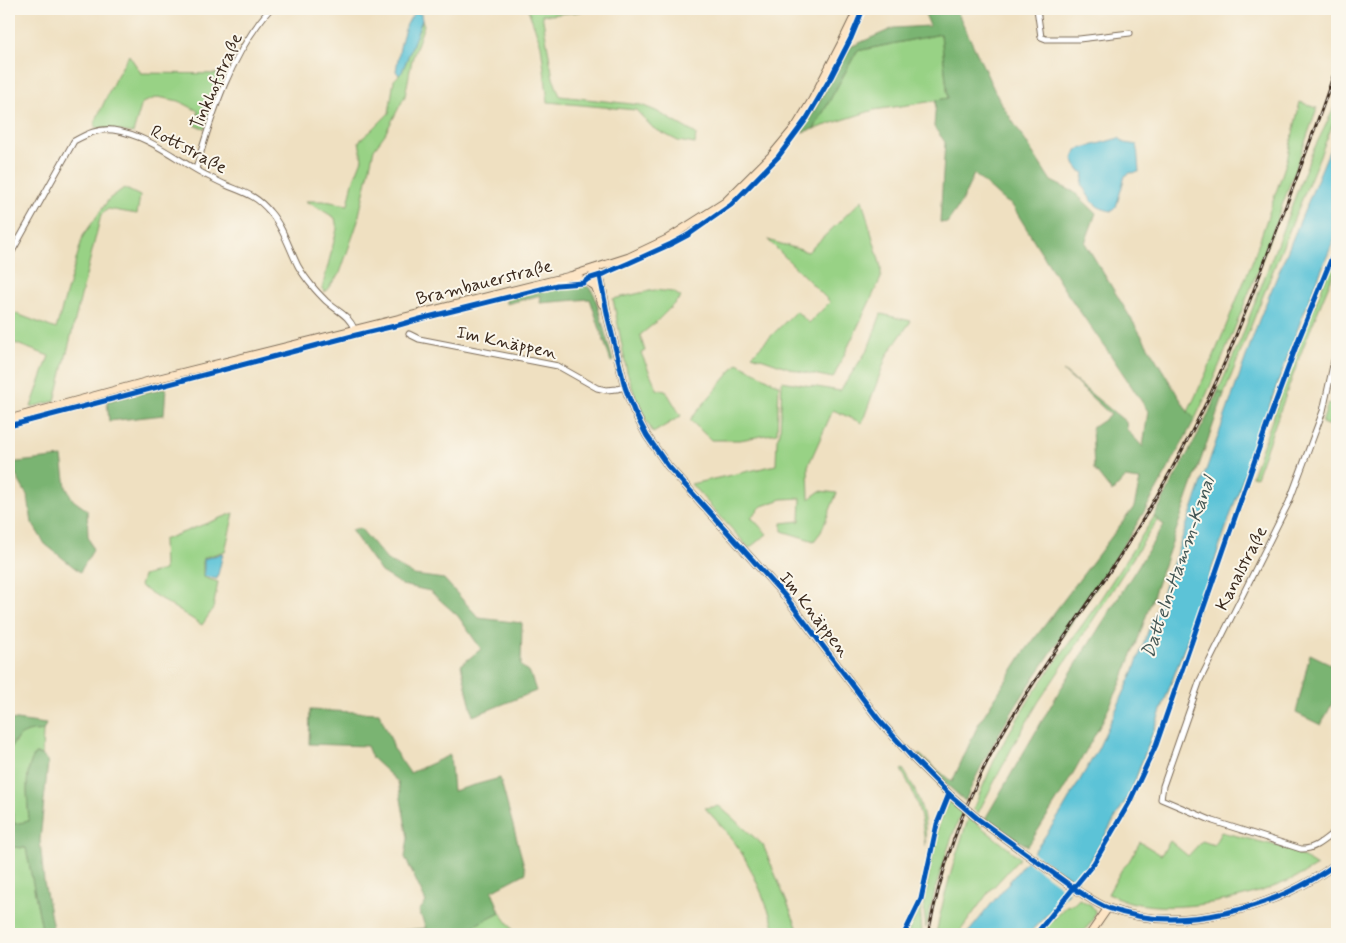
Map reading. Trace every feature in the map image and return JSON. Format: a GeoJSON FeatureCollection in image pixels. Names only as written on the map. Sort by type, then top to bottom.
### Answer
{"type":"FeatureCollection","features":[{"type":"Feature","properties":{"kind":"street","name":"Tinkhofstraße"},"geometry":{"type":"LineString","coordinates":[[196,170],[210,121],[234,66],[259,21],[270,9]]}},
{"type":"Feature","properties":{"kind":"street","name":"Brambauerstraße"},"geometry":{"type":"LineString","coordinates":[[9,419],[156,379],[570,276],[629,257],[667,239],[725,202],[772,156],[796,126],[812,100],[858,9]]}},
{"type":"Feature","properties":{"kind":"street"},"geometry":{"type":"LineString","coordinates":[[1037,9],[1041,37],[1046,39],[1079,39],[1130,33]]}},
{"type":"Feature","properties":{"kind":"street","name":"Rottstraße"},"geometry":{"type":"LineString","coordinates":[[9,257],[74,141],[92,132],[113,130],[144,139],[196,170],[259,200],[272,214],[299,268],[313,287],[327,302],[345,314],[355,330]]}},
{"type":"Feature","properties":{"kind":"street"},"geometry":{"type":"LineString","coordinates":[[594,269],[592,278],[608,318]]}},
{"type":"Feature","properties":{"kind":"street","name":"Im Knäppen"},"geometry":{"type":"LineString","coordinates":[[594,269],[600,276],[625,387],[634,411],[668,466],[786,596],[879,720],[912,758],[978,819],[1094,901],[1108,908],[1157,918],[1221,914],[1253,906],[1282,895],[1314,879],[1337,863]]}},
{"type":"Feature","properties":{"kind":"street"},"geometry":{"type":"LineString","coordinates":[[570,276],[595,286]]}},
{"type":"Feature","properties":{"kind":"street","name":"Im Knäppen"},"geometry":{"type":"LineString","coordinates":[[409,334],[419,339],[558,366],[596,388],[612,390],[625,387]]}},
{"type":"Feature","properties":{"kind":"street","name":"Kanalstraße"},"geometry":{"type":"LineString","coordinates":[[1337,347],[1323,411],[1289,502],[1200,680],[1161,799],[1213,821],[1301,849],[1313,847],[1337,830]]}},
{"type":"Feature","properties":{"kind":"street"},"geometry":{"type":"LineString","coordinates":[[1090,934],[1108,908]]}},
{"type":"Feature","properties":{"kind":"green space"},"geometry":{"type":"Polygon","coordinates":[[[528,9],[602,9],[550,15],[542,14],[553,78],[560,96],[641,105],[656,111],[696,134],[695,144],[678,141],[653,128],[636,110],[548,102],[541,45],[528,9]]]}},
{"type":"Feature","properties":{"kind":"green space"},"geometry":{"type":"Polygon","coordinates":[[[923,9],[956,9],[999,100],[1051,181],[1074,192],[1096,213],[1085,243],[1188,412],[1195,419],[1127,540],[1035,676],[997,737],[965,801],[934,773],[918,756],[919,754],[952,782],[979,723],[1023,654],[1134,507],[1140,480],[1125,478],[1112,492],[1094,469],[1092,428],[1111,415],[1063,371],[1126,422],[1127,430],[1143,447],[1148,411],[1064,289],[1012,205],[1002,199],[974,174],[961,203],[947,223],[940,222],[945,142],[934,127],[936,100],[948,98],[941,34],[857,51],[814,129],[802,132],[850,47],[894,28],[930,26],[923,9]]]}},
{"type":"Feature","properties":{"kind":"green space"},"geometry":{"type":"Polygon","coordinates":[[[422,20],[424,25],[412,60],[405,96],[385,134],[374,149],[357,224],[340,273],[325,292],[322,289],[337,229],[335,218],[305,201],[325,201],[348,205],[353,182],[362,159],[359,141],[389,113],[394,80],[402,72],[422,20]]]}},
{"type":"Feature","properties":{"kind":"green space"},"geometry":{"type":"Polygon","coordinates":[[[941,34],[948,99],[874,110],[814,129],[857,51],[941,34]]]}},
{"type":"Feature","properties":{"kind":"green space"},"geometry":{"type":"Polygon","coordinates":[[[129,55],[141,73],[226,74],[205,128],[196,126],[198,111],[179,101],[158,97],[142,103],[133,133],[95,127],[95,122],[115,79],[129,55]]]}},
{"type":"Feature","properties":{"kind":"green space"},"geometry":{"type":"Polygon","coordinates":[[[1300,102],[1317,108],[1256,275],[1195,419],[1188,412],[1213,358],[1254,257],[1287,160],[1300,102]]]}},
{"type":"Feature","properties":{"kind":"green space"},"geometry":{"type":"Polygon","coordinates":[[[1337,102],[1337,114],[1224,394],[1218,391],[1241,339],[1311,155],[1337,102]]]}},
{"type":"Feature","properties":{"kind":"green space"},"geometry":{"type":"Polygon","coordinates":[[[124,188],[140,196],[137,214],[108,209],[101,215],[55,401],[31,407],[49,356],[9,341],[9,311],[56,329],[83,236],[109,199],[124,188]]]}},
{"type":"Feature","properties":{"kind":"green space"},"geometry":{"type":"Polygon","coordinates":[[[862,200],[881,267],[881,278],[833,378],[798,371],[752,355],[796,311],[809,323],[830,302],[768,240],[808,252],[862,200]]]}},
{"type":"Feature","properties":{"kind":"green space"},"geometry":{"type":"Polygon","coordinates":[[[1337,250],[1337,265],[1304,345],[1256,477],[1252,476],[1300,342],[1337,250]]]}},
{"type":"Feature","properties":{"kind":"green space"},"geometry":{"type":"Polygon","coordinates":[[[578,284],[589,288],[594,294],[613,361],[611,362],[590,299],[540,303],[541,295],[506,304],[506,300],[551,287],[578,284]]]}},
{"type":"Feature","properties":{"kind":"green space"},"geometry":{"type":"Polygon","coordinates":[[[654,290],[673,292],[681,297],[640,335],[645,351],[641,353],[657,389],[666,391],[681,416],[653,433],[639,407],[627,372],[613,299],[654,290]]]}},
{"type":"Feature","properties":{"kind":"green space"},"geometry":{"type":"Polygon","coordinates":[[[881,314],[911,321],[887,355],[862,423],[833,410],[808,466],[809,499],[820,491],[837,493],[821,532],[814,541],[782,531],[782,523],[800,521],[801,498],[782,499],[762,506],[751,517],[767,534],[749,548],[691,484],[776,465],[777,439],[780,433],[782,381],[840,391],[868,349],[881,314]]]}},
{"type":"Feature","properties":{"kind":"green space"},"geometry":{"type":"Polygon","coordinates":[[[738,363],[779,385],[777,433],[740,440],[711,440],[690,420],[738,363]]]}},
{"type":"Feature","properties":{"kind":"green space"},"geometry":{"type":"Polygon","coordinates":[[[166,388],[164,415],[109,421],[107,401],[166,388]]]}},
{"type":"Feature","properties":{"kind":"green space"},"geometry":{"type":"Polygon","coordinates":[[[1218,391],[1224,394],[1137,642],[1120,685],[1101,724],[1063,791],[1028,846],[1006,835],[985,819],[1060,690],[1164,525],[1154,517],[1207,417],[1218,391]]]}},
{"type":"Feature","properties":{"kind":"green space"},"geometry":{"type":"Polygon","coordinates":[[[1328,403],[1337,406],[1337,429],[1322,423],[1328,403]]]}},
{"type":"Feature","properties":{"kind":"green space"},"geometry":{"type":"Polygon","coordinates":[[[62,457],[66,487],[73,500],[87,510],[88,536],[93,550],[80,572],[45,544],[32,523],[28,497],[9,463],[62,457]]]}},
{"type":"Feature","properties":{"kind":"green space"},"geometry":{"type":"Polygon","coordinates":[[[234,513],[225,551],[203,558],[203,577],[218,582],[213,609],[202,625],[140,586],[143,576],[164,570],[163,540],[234,513]]]}},
{"type":"Feature","properties":{"kind":"green space"},"geometry":{"type":"Polygon","coordinates":[[[1154,517],[1158,519],[1039,701],[978,813],[973,809],[1006,738],[1032,695],[1095,607],[1154,517]]]}},
{"type":"Feature","properties":{"kind":"green space"},"geometry":{"type":"Polygon","coordinates":[[[360,528],[387,560],[414,575],[444,579],[479,618],[522,623],[521,666],[530,673],[536,691],[473,716],[461,665],[481,649],[458,616],[430,591],[402,585],[381,572],[351,530],[360,528]]]}},
{"type":"Feature","properties":{"kind":"green space"},"geometry":{"type":"Polygon","coordinates":[[[1310,654],[1337,667],[1337,694],[1321,725],[1296,713],[1310,654]]]}},
{"type":"Feature","properties":{"kind":"green space"},"geometry":{"type":"Polygon","coordinates":[[[310,710],[379,713],[394,750],[410,773],[450,755],[453,791],[500,778],[526,873],[492,891],[500,912],[458,934],[364,934],[426,928],[419,911],[426,902],[405,857],[408,838],[398,782],[372,758],[367,746],[309,744],[310,710]]]}},
{"type":"Feature","properties":{"kind":"green space"},"geometry":{"type":"Polygon","coordinates":[[[9,719],[46,724],[43,731],[31,731],[17,738],[9,753],[9,719]]]}},
{"type":"Feature","properties":{"kind":"green space"},"geometry":{"type":"Polygon","coordinates":[[[33,730],[43,731],[42,755],[35,754],[29,770],[27,787],[29,822],[14,824],[9,802],[10,749],[20,735],[33,730]]]}},
{"type":"Feature","properties":{"kind":"green space"},"geometry":{"type":"Polygon","coordinates":[[[35,754],[42,755],[48,762],[40,840],[44,882],[54,934],[43,934],[26,848],[9,847],[9,802],[14,824],[29,821],[28,778],[31,761],[35,754]]]}},
{"type":"Feature","properties":{"kind":"green space"},"geometry":{"type":"Polygon","coordinates":[[[903,769],[921,806],[925,825],[925,846],[918,806],[901,770],[903,769]]]}},
{"type":"Feature","properties":{"kind":"green space"},"geometry":{"type":"Polygon","coordinates":[[[949,800],[962,812],[941,869],[926,928],[923,900],[939,825],[949,800]]]}},
{"type":"Feature","properties":{"kind":"green space"},"geometry":{"type":"Polygon","coordinates":[[[719,806],[763,845],[800,934],[777,934],[757,882],[744,856],[705,808],[719,806]]]}},
{"type":"Feature","properties":{"kind":"green space"},"geometry":{"type":"Polygon","coordinates":[[[969,817],[1020,858],[988,893],[958,934],[936,934],[950,875],[969,817]]]}},
{"type":"Feature","properties":{"kind":"green space"},"geometry":{"type":"Polygon","coordinates":[[[1221,832],[1290,849],[1317,866],[1276,886],[1252,894],[1201,904],[1151,906],[1130,902],[1108,894],[1140,842],[1161,855],[1170,841],[1188,856],[1202,841],[1214,845],[1221,832]]]}},
{"type":"Feature","properties":{"kind":"green space"},"geometry":{"type":"Polygon","coordinates":[[[9,847],[26,848],[43,934],[9,934],[9,847]]]}},
{"type":"Feature","properties":{"kind":"green space"},"geometry":{"type":"Polygon","coordinates":[[[1079,899],[1091,905],[1095,911],[1092,921],[1080,934],[1039,934],[1066,906],[1074,904],[1079,899]]]}},
{"type":"Feature","properties":{"kind":"green space"},"geometry":{"type":"Polygon","coordinates":[[[920,906],[922,934],[907,934],[920,906]]]}},
{"type":"Feature","properties":{"kind":"green space"},"geometry":{"type":"Polygon","coordinates":[[[500,912],[516,934],[458,934],[458,933],[500,912]]]}},
{"type":"Feature","properties":{"kind":"water"},"geometry":{"type":"Polygon","coordinates":[[[415,12],[421,14],[422,20],[402,72],[399,75],[396,71],[402,40],[410,18],[415,12]]]}},
{"type":"Feature","properties":{"kind":"water","name":"Datteln-Hamm-Kanal"},"geometry":{"type":"Polygon","coordinates":[[[1337,132],[1337,232],[1301,320],[1253,450],[1185,646],[1131,791],[1089,863],[1066,895],[1028,934],[967,934],[1039,845],[1062,811],[1098,749],[1132,675],[1259,320],[1337,132]]]}},
{"type":"Feature","properties":{"kind":"water"},"geometry":{"type":"Polygon","coordinates":[[[1119,138],[1125,143],[1137,145],[1139,172],[1130,173],[1125,176],[1116,207],[1112,211],[1101,208],[1090,199],[1082,185],[1084,173],[1078,170],[1073,159],[1076,150],[1119,138]]]}},
{"type":"Feature","properties":{"kind":"water"},"geometry":{"type":"Polygon","coordinates":[[[223,553],[217,579],[204,576],[204,559],[223,553]]]}},
{"type":"Feature","properties":{"kind":"pier"},"geometry":{"type":"Polygon","coordinates":[[[1031,851],[1077,884],[1070,893],[1024,859],[1031,851]]]}},
{"type":"Feature","properties":{"kind":"railway"},"geometry":{"type":"LineString","coordinates":[[928,934],[940,882],[957,831],[966,806],[989,758],[1019,705],[1131,540],[1169,475],[1207,402],[1252,294],[1324,104],[1337,64]]}},
{"type":"Feature","properties":{"kind":"cycle path"},"geometry":{"type":"LineString","coordinates":[[9,426],[420,319],[557,285],[583,283],[588,279],[604,274],[671,244],[688,235],[731,205],[778,157],[807,118],[831,77],[863,9]]}},
{"type":"Feature","properties":{"kind":"cycle path"},"geometry":{"type":"LineString","coordinates":[[1036,934],[1094,863],[1129,803],[1156,745],[1267,425],[1298,341],[1337,245]]}},
{"type":"Feature","properties":{"kind":"cycle path"},"geometry":{"type":"LineString","coordinates":[[600,276],[625,387],[634,411],[647,436],[668,466],[785,596],[879,720],[913,758],[951,796],[978,819],[1078,891],[1108,908],[1136,916],[1166,919],[1196,917],[1258,904],[1287,893],[1337,863]]}},
{"type":"Feature","properties":{"kind":"cycle path"},"geometry":{"type":"LineString","coordinates":[[904,934],[921,899],[937,824],[949,794]]}}]}
